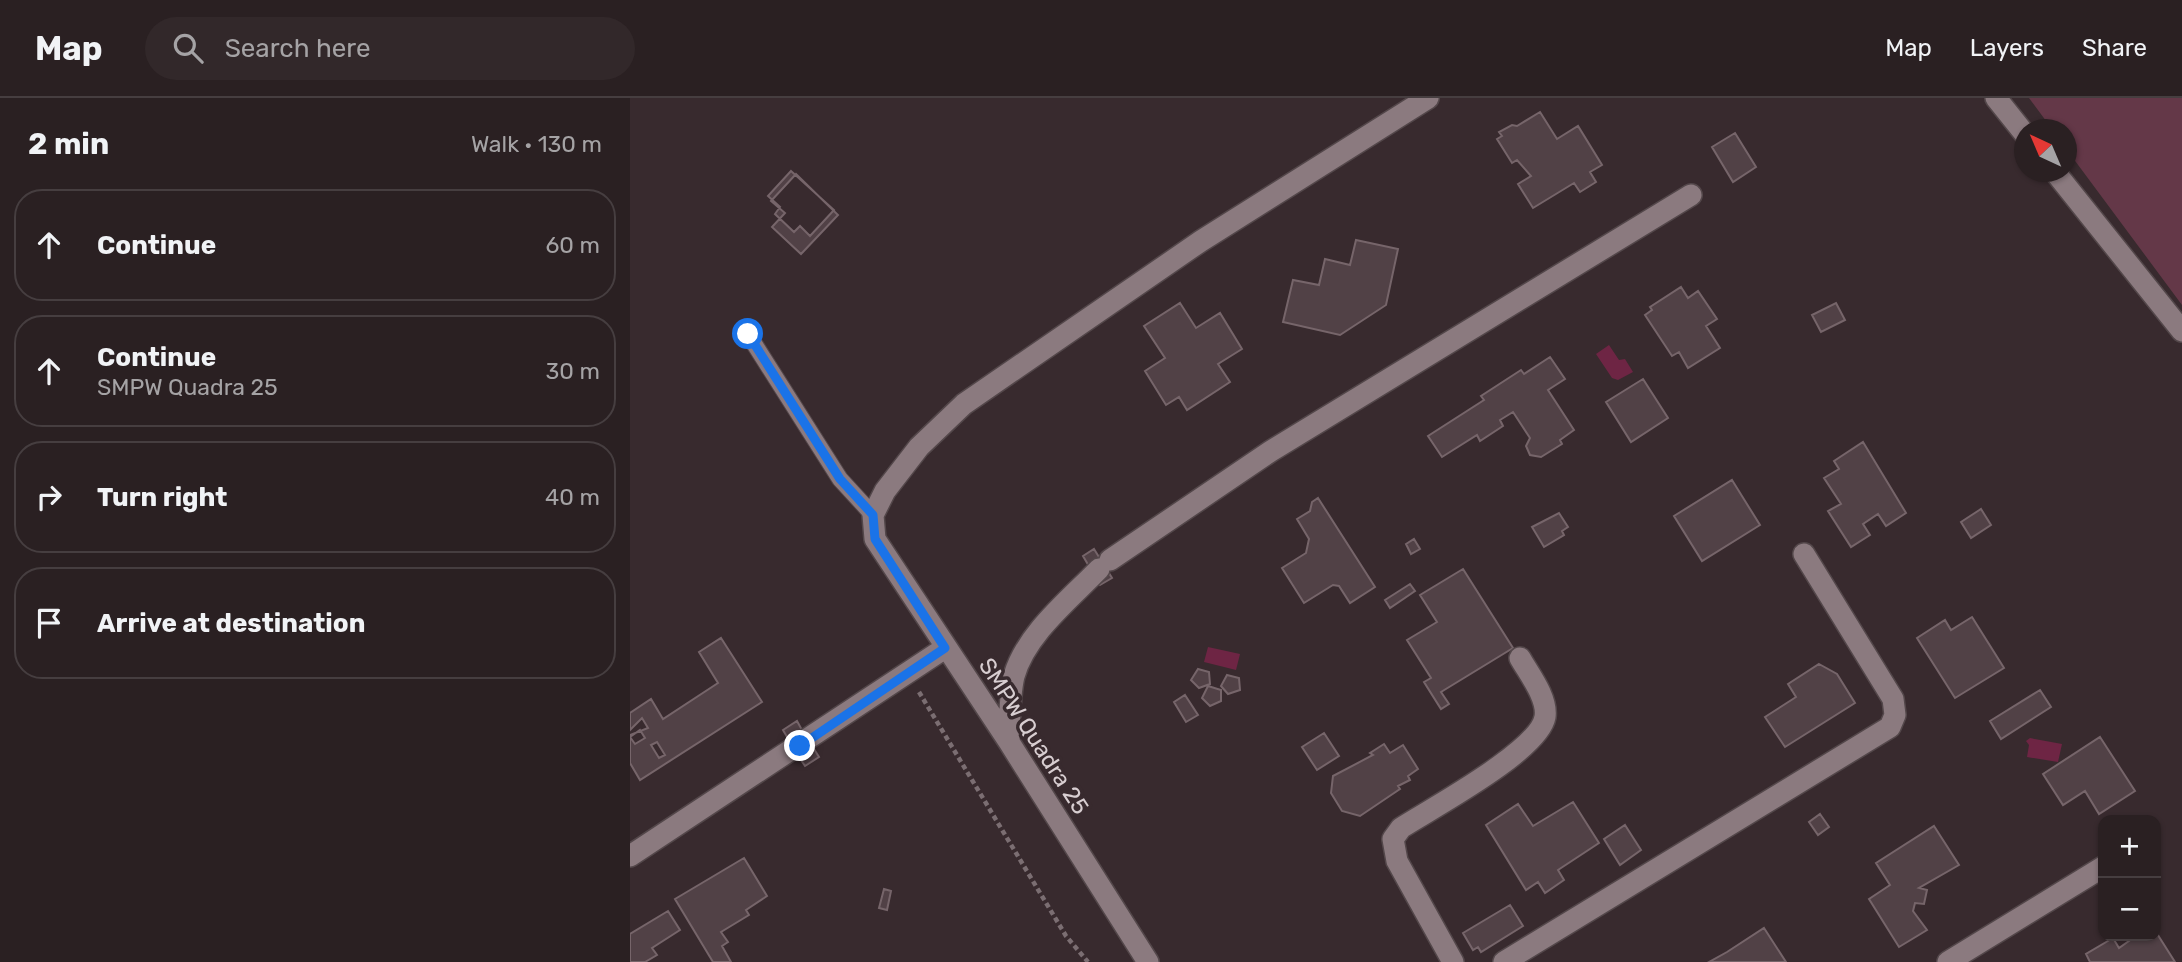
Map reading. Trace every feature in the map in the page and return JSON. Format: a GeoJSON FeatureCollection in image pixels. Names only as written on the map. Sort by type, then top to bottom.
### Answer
{"type":"FeatureCollection","features":[{"type":"Feature","properties":{"kind":"street"},"geometry":{"type":"LineString","coordinates":[[873,515],[885,491],[919,447],[964,404],[1201,240],[1428,98]]}},
{"type":"Feature","properties":{"kind":"street"},"geometry":{"type":"LineString","coordinates":[[1996,98],[2014,120]]}},
{"type":"Feature","properties":{"kind":"street"},"geometry":{"type":"LineString","coordinates":[[2063,182],[2182,331]]}},
{"type":"Feature","properties":{"kind":"street"},"geometry":{"type":"LineString","coordinates":[[1009,742],[1014,676],[1024,653],[1056,614],[1105,565],[1270,451],[1691,195]]}},
{"type":"Feature","properties":{"kind":"street","name":"SMPW Quadra 25"},"geometry":{"type":"LineString","coordinates":[[873,515],[875,539],[1009,742],[1148,962]]}},
{"type":"Feature","properties":{"kind":"street"},"geometry":{"type":"LineString","coordinates":[[1504,962],[1890,727],[1895,715],[1893,699],[1804,554]]}},
{"type":"Feature","properties":{"kind":"street"},"geometry":{"type":"LineString","coordinates":[[630,856],[945,648]]}},
{"type":"Feature","properties":{"kind":"street"},"geometry":{"type":"LineString","coordinates":[[1453,962],[1397,861],[1393,839],[1401,828],[1512,757],[1535,736],[1545,717],[1544,701],[1520,658]]}},
{"type":"Feature","properties":{"kind":"street"},"geometry":{"type":"LineString","coordinates":[[1948,962],[2098,870]]}},
{"type":"Feature","properties":{"kind":"lane"},"geometry":{"type":"LineString","coordinates":[[748,334],[840,479],[873,515]]}},
{"type":"Feature","properties":{"kind":"path"},"geometry":{"type":"LineString","coordinates":[[907,673],[1066,936],[1088,962]]}},
{"type":"Feature","properties":{"kind":"shaded area"},"geometry":{"type":"Polygon","coordinates":[[[2029,98],[2182,98],[2182,305],[2077,163],[2077,119],[2045,119],[2029,98]]]}},
{"type":"Feature","properties":{"kind":"shaded area"},"geometry":{"type":"Polygon","coordinates":[[[1609,345],[1619,360],[1625,359],[1633,372],[1618,380],[1612,378],[1596,354],[1609,345]]]}},
{"type":"Feature","properties":{"kind":"shaded area"},"geometry":{"type":"Polygon","coordinates":[[[1208,647],[1240,654],[1236,670],[1204,662],[1208,647]]]}},
{"type":"Feature","properties":{"kind":"shaded area"},"geometry":{"type":"Polygon","coordinates":[[[2030,738],[2062,744],[2058,762],[2027,757],[2029,745],[2026,741],[2030,738]]]}},
{"type":"Feature","properties":{"kind":"building"},"geometry":{"type":"Polygon","coordinates":[[[1540,112],[1557,139],[1578,126],[1602,165],[1590,172],[1596,182],[1580,192],[1574,183],[1533,208],[1518,184],[1531,176],[1517,160],[1512,163],[1497,139],[1502,136],[1499,132],[1512,125],[1517,126],[1540,112]]]}},
{"type":"Feature","properties":{"kind":"building"},"geometry":{"type":"Polygon","coordinates":[[[1735,133],[1756,167],[1733,182],[1712,147],[1735,133]]]}},
{"type":"Feature","properties":{"kind":"building"},"geometry":{"type":"Polygon","coordinates":[[[791,171],[834,210],[810,236],[800,226],[794,232],[775,214],[780,207],[768,196],[791,171]]]}},
{"type":"Feature","properties":{"kind":"building"},"geometry":{"type":"Polygon","coordinates":[[[796,174],[838,215],[801,254],[772,227],[785,213],[771,201],[796,174]]]}},
{"type":"Feature","properties":{"kind":"building"},"geometry":{"type":"Polygon","coordinates":[[[1356,240],[1398,249],[1386,305],[1340,335],[1283,322],[1293,280],[1319,285],[1325,259],[1350,265],[1356,240]]]}},
{"type":"Feature","properties":{"kind":"building"},"geometry":{"type":"Polygon","coordinates":[[[1681,287],[1688,298],[1698,291],[1717,319],[1706,326],[1720,348],[1688,368],[1679,352],[1672,356],[1645,315],[1652,310],[1650,307],[1681,287]]]}},
{"type":"Feature","properties":{"kind":"building"},"geometry":{"type":"Polygon","coordinates":[[[1180,303],[1196,328],[1220,313],[1242,349],[1218,364],[1230,382],[1187,410],[1179,397],[1166,405],[1145,371],[1165,358],[1144,326],[1180,303]]]}},
{"type":"Feature","properties":{"kind":"building"},"geometry":{"type":"Polygon","coordinates":[[[1836,303],[1845,320],[1821,332],[1812,315],[1836,303]]]}},
{"type":"Feature","properties":{"kind":"building"},"geometry":{"type":"Polygon","coordinates":[[[1550,357],[1565,379],[1548,390],[1574,430],[1560,440],[1562,444],[1541,457],[1530,455],[1526,446],[1530,438],[1513,412],[1500,420],[1503,426],[1480,441],[1477,435],[1442,457],[1428,436],[1484,400],[1481,396],[1521,370],[1524,374],[1550,357]]]}},
{"type":"Feature","properties":{"kind":"building"},"geometry":{"type":"Polygon","coordinates":[[[1643,379],[1668,418],[1631,442],[1606,402],[1643,379]]]}},
{"type":"Feature","properties":{"kind":"building"},"geometry":{"type":"Polygon","coordinates":[[[1863,442],[1906,513],[1886,526],[1878,514],[1863,524],[1870,535],[1851,547],[1828,511],[1841,504],[1824,478],[1839,469],[1834,461],[1863,442]]]}},
{"type":"Feature","properties":{"kind":"building"},"geometry":{"type":"Polygon","coordinates":[[[1732,480],[1760,525],[1702,561],[1674,516],[1732,480]]]}},
{"type":"Feature","properties":{"kind":"building"},"geometry":{"type":"Polygon","coordinates":[[[1318,498],[1375,587],[1350,603],[1339,586],[1333,585],[1304,603],[1282,568],[1306,553],[1309,539],[1297,519],[1310,511],[1312,502],[1318,498]]]}},
{"type":"Feature","properties":{"kind":"building"},"geometry":{"type":"Polygon","coordinates":[[[1981,509],[1991,525],[1971,538],[1961,522],[1981,509]]]}},
{"type":"Feature","properties":{"kind":"building"},"geometry":{"type":"Polygon","coordinates":[[[1559,513],[1568,527],[1562,531],[1564,535],[1544,547],[1532,527],[1559,513]]]}},
{"type":"Feature","properties":{"kind":"building"},"geometry":{"type":"Polygon","coordinates":[[[1414,539],[1420,549],[1411,554],[1406,544],[1414,539]]]}},
{"type":"Feature","properties":{"kind":"building"},"geometry":{"type":"Polygon","coordinates":[[[1094,549],[1112,578],[1100,585],[1083,556],[1094,549]]]}},
{"type":"Feature","properties":{"kind":"building"},"geometry":{"type":"Polygon","coordinates":[[[1463,569],[1513,648],[1441,692],[1449,704],[1441,709],[1424,682],[1431,678],[1407,640],[1437,622],[1420,595],[1463,569]]]}},
{"type":"Feature","properties":{"kind":"building"},"geometry":{"type":"Polygon","coordinates":[[[1410,584],[1415,591],[1390,608],[1385,600],[1410,584]]]}},
{"type":"Feature","properties":{"kind":"building"},"geometry":{"type":"Polygon","coordinates":[[[1972,617],[2004,668],[1955,698],[1917,638],[1945,620],[1951,630],[1972,617]]]}},
{"type":"Feature","properties":{"kind":"building"},"geometry":{"type":"Polygon","coordinates":[[[721,638],[762,702],[640,780],[630,763],[630,737],[635,744],[645,738],[641,731],[648,728],[642,718],[630,730],[630,713],[651,699],[663,719],[718,683],[699,652],[721,638]],[[657,742],[651,745],[659,758],[665,755],[657,742]]]}},
{"type":"Feature","properties":{"kind":"building"},"geometry":{"type":"Polygon","coordinates":[[[1819,664],[1837,674],[1855,703],[1785,747],[1765,717],[1796,697],[1788,684],[1819,664]]]}},
{"type":"Feature","properties":{"kind":"building"},"geometry":{"type":"Polygon","coordinates":[[[1198,669],[1209,672],[1210,684],[1199,688],[1191,680],[1198,669]]]}},
{"type":"Feature","properties":{"kind":"building"},"geometry":{"type":"Polygon","coordinates":[[[1227,675],[1239,678],[1240,690],[1228,694],[1221,686],[1227,675]]]}},
{"type":"Feature","properties":{"kind":"building"},"geometry":{"type":"Polygon","coordinates":[[[1208,686],[1221,690],[1221,701],[1210,706],[1202,698],[1208,686]]]}},
{"type":"Feature","properties":{"kind":"building"},"geometry":{"type":"Polygon","coordinates":[[[2040,690],[2051,707],[2001,739],[1990,721],[2040,690]]]}},
{"type":"Feature","properties":{"kind":"building"},"geometry":{"type":"Polygon","coordinates":[[[1185,695],[1198,715],[1186,722],[1174,702],[1185,695]]]}},
{"type":"Feature","properties":{"kind":"building"},"geometry":{"type":"Polygon","coordinates":[[[797,721],[802,730],[790,742],[783,730],[797,721]]]}},
{"type":"Feature","properties":{"kind":"building"},"geometry":{"type":"Polygon","coordinates":[[[1324,733],[1339,756],[1317,770],[1302,747],[1324,733]]]}},
{"type":"Feature","properties":{"kind":"building"},"geometry":{"type":"Polygon","coordinates":[[[2100,737],[2135,791],[2099,814],[2085,791],[2063,805],[2043,774],[2100,737]]]}},
{"type":"Feature","properties":{"kind":"building"},"geometry":{"type":"Polygon","coordinates":[[[1384,744],[1390,753],[1403,745],[1418,769],[1408,776],[1410,780],[1398,786],[1400,789],[1360,816],[1342,811],[1331,793],[1333,776],[1373,755],[1370,753],[1384,744]]]}},
{"type":"Feature","properties":{"kind":"building"},"geometry":{"type":"Polygon","coordinates":[[[808,747],[814,749],[819,757],[805,766],[797,754],[808,747]]]}},
{"type":"Feature","properties":{"kind":"building"},"geometry":{"type":"Polygon","coordinates":[[[1573,802],[1599,843],[1558,870],[1564,880],[1545,893],[1538,882],[1526,890],[1486,825],[1518,804],[1533,826],[1573,802]]]}},
{"type":"Feature","properties":{"kind":"building"},"geometry":{"type":"Polygon","coordinates":[[[1820,814],[1829,827],[1818,835],[1809,822],[1820,814]]]}},
{"type":"Feature","properties":{"kind":"building"},"geometry":{"type":"Polygon","coordinates":[[[1625,825],[1641,850],[1620,865],[1604,839],[1625,825]]]}},
{"type":"Feature","properties":{"kind":"building"},"geometry":{"type":"Polygon","coordinates":[[[1934,826],[1959,865],[1919,888],[1927,890],[1924,904],[1915,903],[1913,911],[1927,930],[1899,947],[1869,899],[1890,885],[1876,863],[1934,826]]]}},
{"type":"Feature","properties":{"kind":"building"},"geometry":{"type":"Polygon","coordinates":[[[744,858],[767,896],[746,910],[749,915],[721,932],[728,942],[722,946],[731,962],[713,962],[675,899],[744,858]]]}},
{"type":"Feature","properties":{"kind":"building"},"geometry":{"type":"Polygon","coordinates":[[[884,889],[891,891],[887,910],[879,908],[884,889]]]}},
{"type":"Feature","properties":{"kind":"building"},"geometry":{"type":"Polygon","coordinates":[[[1510,905],[1523,926],[1481,952],[1478,947],[1473,950],[1463,933],[1510,905]]]}},
{"type":"Feature","properties":{"kind":"building"},"geometry":{"type":"Polygon","coordinates":[[[668,911],[680,930],[652,948],[657,955],[645,962],[630,962],[630,934],[668,911]]]}},
{"type":"Feature","properties":{"kind":"building"},"geometry":{"type":"Polygon","coordinates":[[[1764,928],[1786,962],[1709,962],[1727,952],[1764,928]]]}},
{"type":"Feature","properties":{"kind":"building"},"geometry":{"type":"Polygon","coordinates":[[[2161,940],[2175,962],[2090,962],[2086,954],[2108,941],[2115,941],[2119,948],[2129,941],[2161,940]]]}},
{"type":"Feature","properties":{"kind":"route"},"geometry":{"type":"LineString","coordinates":[[748,334],[840,479],[873,515],[875,539],[945,648],[800,746]]}}]}
